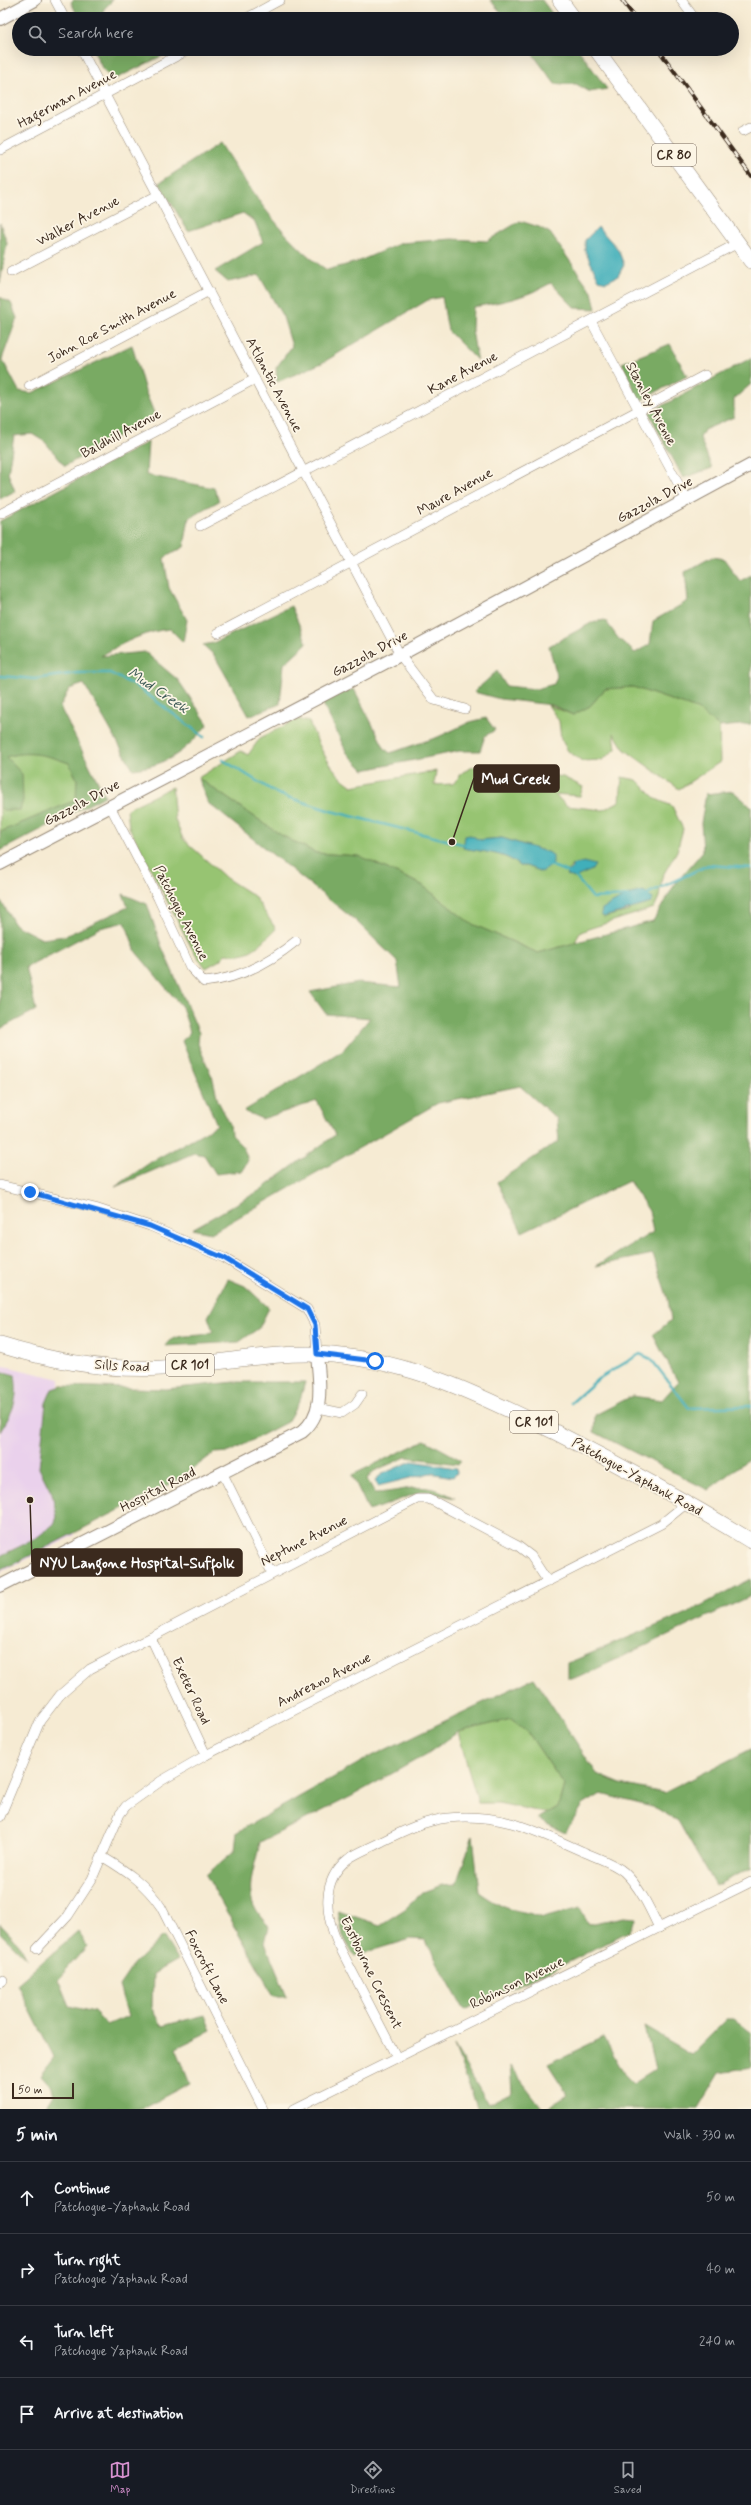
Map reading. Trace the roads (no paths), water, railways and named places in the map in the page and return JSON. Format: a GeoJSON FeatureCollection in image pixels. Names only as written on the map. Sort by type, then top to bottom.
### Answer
{"type":"FeatureCollection","features":[{"type":"Feature","properties":{"kind":"main road"},"geometry":{"type":"LineString","coordinates":[[560,0],[569,12]]}},
{"type":"Feature","properties":{"kind":"main road","name":"CR 80"},"geometry":{"type":"LineString","coordinates":[[601,56],[751,261]]}},
{"type":"Feature","properties":{"kind":"main road","name":"Sills Road"},"geometry":{"type":"LineString","coordinates":[[0,1345],[56,1360],[131,1368],[173,1367],[258,1355],[317,1354]]}},
{"type":"Feature","properties":{"kind":"main road","name":"Patchogue-Yaphank Road"},"geometry":{"type":"LineString","coordinates":[[317,1354],[375,1361],[430,1375],[460,1386],[582,1446],[687,1503],[751,1541]]}},
{"type":"Feature","properties":{"kind":"street"},"geometry":{"type":"LineString","coordinates":[[13,12],[35,0]]}},
{"type":"Feature","properties":{"kind":"street"},"geometry":{"type":"LineString","coordinates":[[55,0],[61,12]]}},
{"type":"Feature","properties":{"kind":"street"},"geometry":{"type":"LineString","coordinates":[[258,12],[280,0]]}},
{"type":"Feature","properties":{"kind":"street"},"geometry":{"type":"LineString","coordinates":[[681,0],[690,12]]}},
{"type":"Feature","properties":{"kind":"street"},"geometry":{"type":"LineString","coordinates":[[0,19],[12,12]]}},
{"type":"Feature","properties":{"kind":"street","name":"Atlantic Avenue"},"geometry":{"type":"LineString","coordinates":[[85,56],[400,655],[434,700],[465,708]]}},
{"type":"Feature","properties":{"kind":"street","name":"Hagerman Avenue"},"geometry":{"type":"LineString","coordinates":[[0,150],[177,56]]}},
{"type":"Feature","properties":{"kind":"street","name":"Walker Avenue"},"geometry":{"type":"LineString","coordinates":[[11,272],[158,195]]}},
{"type":"Feature","properties":{"kind":"street","name":"Kane Avenue"},"geometry":{"type":"LineString","coordinates":[[200,526],[738,243]]}},
{"type":"Feature","properties":{"kind":"street","name":"John Roe Smith Avenue"},"geometry":{"type":"LineString","coordinates":[[29,386],[209,291]]}},
{"type":"Feature","properties":{"kind":"street","name":"Stanley Avenue"},"geometry":{"type":"LineString","coordinates":[[591,321],[637,410],[687,500]]}},
{"type":"Feature","properties":{"kind":"street","name":"Maure Avenue"},"geometry":{"type":"LineString","coordinates":[[218,633],[705,375]]}},
{"type":"Feature","properties":{"kind":"street","name":"Baldhill Avenue"},"geometry":{"type":"LineString","coordinates":[[0,514],[255,379]]}},
{"type":"Feature","properties":{"kind":"street","name":"Gazzola Drive"},"geometry":{"type":"LineString","coordinates":[[0,864],[400,655],[751,465]]}},
{"type":"Feature","properties":{"kind":"street","name":"Patchogue Avenue"},"geometry":{"type":"LineString","coordinates":[[110,806],[158,898],[190,967],[204,982],[222,981],[255,968],[273,959],[296,941]]}},
{"type":"Feature","properties":{"kind":"street"},"geometry":{"type":"LineString","coordinates":[[0,1185],[95,1208],[150,1226],[224,1258],[307,1309],[315,1325],[317,1354]]}},
{"type":"Feature","properties":{"kind":"street","name":"Hospital Road"},"geometry":{"type":"LineString","coordinates":[[0,1586],[223,1474],[302,1432],[312,1421],[318,1408],[320,1397],[317,1354]]}},
{"type":"Feature","properties":{"kind":"street"},"geometry":{"type":"LineString","coordinates":[[318,1408],[342,1413],[355,1404],[362,1394]]}},
{"type":"Feature","properties":{"kind":"street"},"geometry":{"type":"LineString","coordinates":[[223,1474],[272,1573]]}},
{"type":"Feature","properties":{"kind":"street","name":"Neptune Avenue"},"geometry":{"type":"LineString","coordinates":[[0,1817],[40,1721],[60,1695],[90,1669],[272,1573],[417,1499],[428,1499],[485,1526],[518,1546],[531,1556],[548,1582]]}},
{"type":"Feature","properties":{"kind":"street","name":"Andreano Avenue"},"geometry":{"type":"LineString","coordinates":[[37,1949],[68,1916],[92,1879],[103,1857],[120,1814],[134,1798],[206,1755],[661,1524],[687,1503]]}},
{"type":"Feature","properties":{"kind":"street","name":"Exeter Road"},"geometry":{"type":"LineString","coordinates":[[151,1638],[206,1755]]}},
{"type":"Feature","properties":{"kind":"street","name":"Eastbourne Crescent"},"geometry":{"type":"LineString","coordinates":[[397,2058],[337,1942],[330,1926],[327,1906],[331,1882],[345,1863],[397,1834],[434,1820],[449,1818],[508,1821],[544,1832],[624,1872],[649,1905],[659,1928]]}},
{"type":"Feature","properties":{"kind":"street","name":"Foxcroft Lane"},"geometry":{"type":"LineString","coordinates":[[103,1857],[127,1872],[149,1890],[161,1908],[263,2109]]}},
{"type":"Feature","properties":{"kind":"street","name":"Robinson Avenue"},"geometry":{"type":"LineString","coordinates":[[294,2109],[751,1882]]}},
{"type":"Feature","properties":{"kind":"water"},"geometry":{"type":"Polygon","coordinates":[[[598,227],[618,249],[624,265],[618,276],[606,282],[599,280],[585,251],[585,240],[598,227]]]}},
{"type":"Feature","properties":{"kind":"water"},"geometry":{"type":"Polygon","coordinates":[[[470,835],[480,840],[502,838],[547,852],[553,855],[553,863],[542,872],[526,866],[520,866],[514,861],[500,855],[463,848],[465,836],[470,835]]]}},
{"type":"Feature","properties":{"kind":"water"},"geometry":{"type":"Polygon","coordinates":[[[584,862],[595,865],[592,870],[574,878],[566,875],[572,868],[572,865],[584,862]]]}},
{"type":"Feature","properties":{"kind":"water"},"geometry":{"type":"Polygon","coordinates":[[[644,891],[653,899],[651,903],[604,917],[601,915],[602,909],[612,903],[627,895],[644,891]]]}},
{"type":"Feature","properties":{"kind":"water"},"geometry":{"type":"Polygon","coordinates":[[[412,1461],[456,1468],[457,1473],[453,1477],[430,1473],[378,1486],[375,1480],[382,1474],[412,1461]]]}},
{"type":"Feature","properties":{"kind":"waterway","name":"Mud Creek"},"geometry":{"type":"LineString","coordinates":[[0,676],[35,679],[77,673],[110,673],[139,688],[204,737]]}},
{"type":"Feature","properties":{"kind":"waterway","name":"Mud Creek"},"geometry":{"type":"LineString","coordinates":[[223,760],[278,794],[331,811],[466,845]]}},
{"type":"Feature","properties":{"kind":"waterway","name":"Mud Creek"},"geometry":{"type":"LineString","coordinates":[[547,864],[570,873]]}},
{"type":"Feature","properties":{"kind":"waterway","name":"Mud Creek"},"geometry":{"type":"LineString","coordinates":[[647,894],[708,865],[751,868]]}},
{"type":"Feature","properties":{"kind":"waterway","name":"Mud Creek"},"geometry":{"type":"LineString","coordinates":[[574,875],[593,898],[628,896]]}},
{"type":"Feature","properties":{"kind":"waterway"},"geometry":{"type":"LineString","coordinates":[[571,1403],[598,1379],[640,1354],[651,1359],[689,1408],[751,1406]]}},
{"type":"Feature","properties":{"kind":"railway"},"geometry":{"type":"LineString","coordinates":[[622,0],[631,12]]}},
{"type":"Feature","properties":{"kind":"railway"},"geometry":{"type":"LineString","coordinates":[[663,56],[751,176]]}},
{"type":"Feature","properties":{"kind":"place","name":"Mud Creek"},"geometry":{"type":"Point","coordinates":[452,842]}},
{"type":"Feature","properties":{"kind":"place","name":"NYU Langone Hospital-Suffolk"},"geometry":{"type":"Point","coordinates":[30,1500]}}]}
